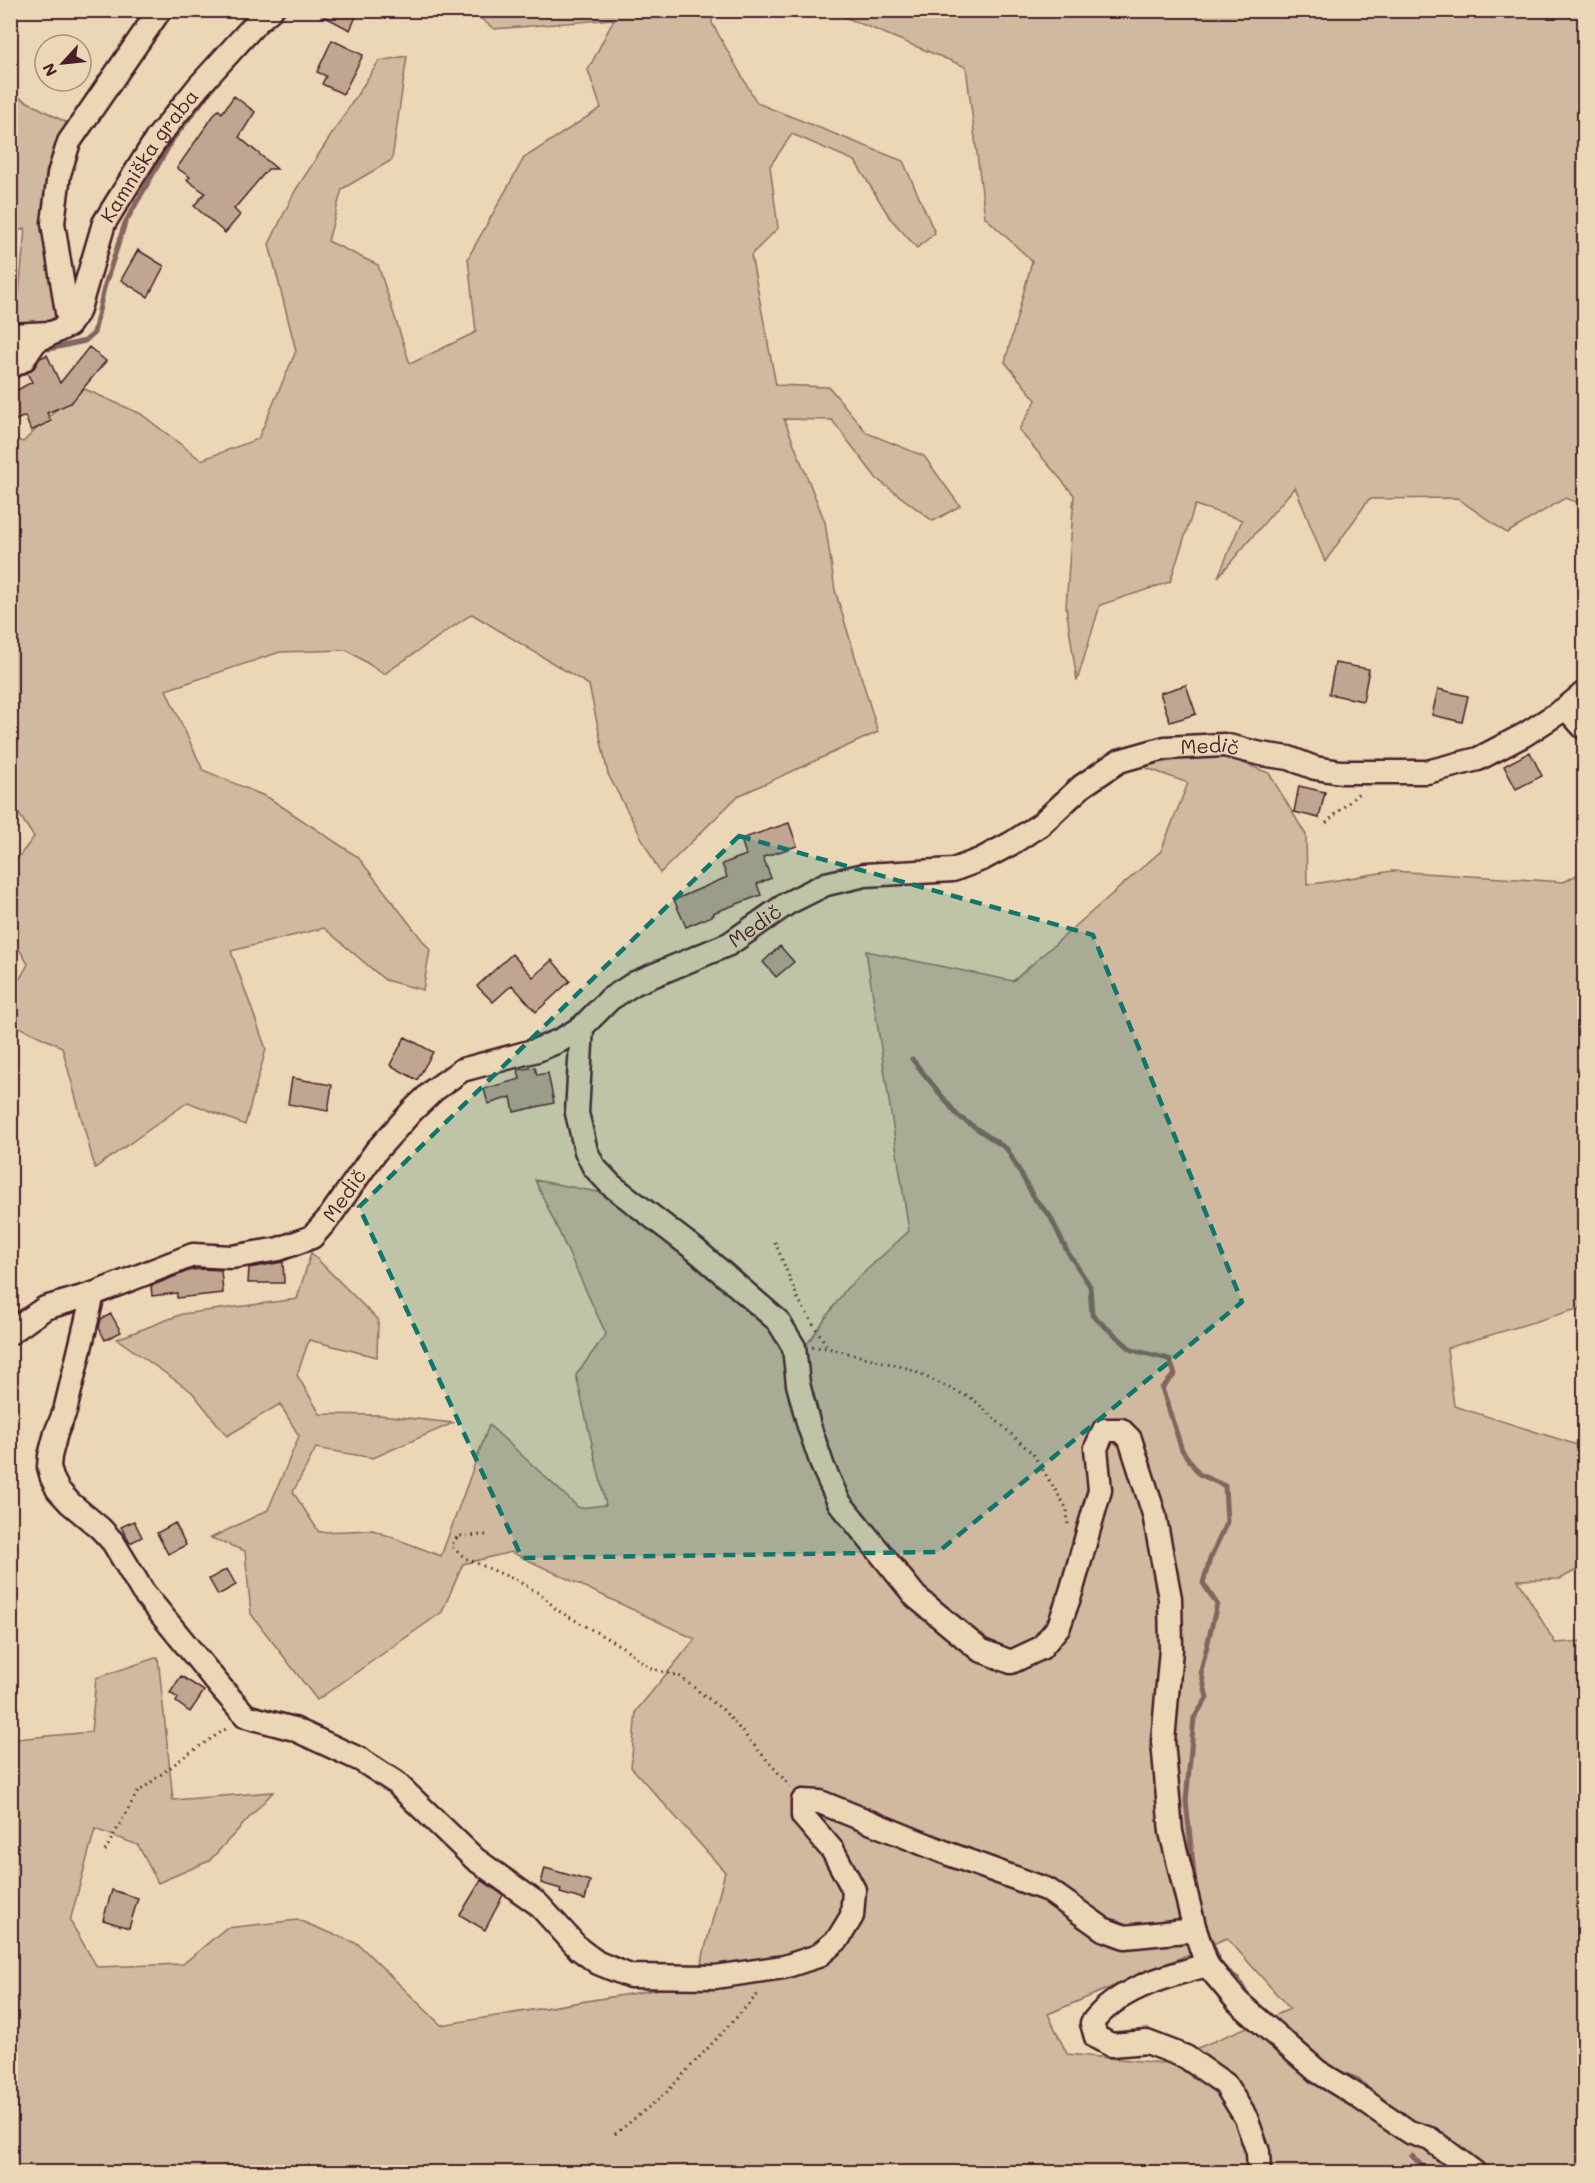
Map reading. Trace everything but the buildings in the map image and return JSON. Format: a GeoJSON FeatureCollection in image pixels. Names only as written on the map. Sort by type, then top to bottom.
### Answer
{"type":"FeatureCollection","features":[{"type":"Feature","properties":{"kind":"street"},"geometry":{"type":"LineString","coordinates":[[10,335],[52,333],[53,224],[59,174],[69,142],[160,10]]}},
{"type":"Feature","properties":{"kind":"street","name":"Kamniška graba"},"geometry":{"type":"LineString","coordinates":[[17,364],[78,312],[104,223],[157,138],[199,86],[258,21],[271,10]]}},
{"type":"Feature","properties":{"kind":"street","name":"Medič"},"geometry":{"type":"LineString","coordinates":[[10,1333],[45,1308],[93,1294],[193,1255],[232,1257],[279,1249],[312,1237],[328,1219],[376,1151],[434,1090],[462,1070],[537,1050],[582,1028],[610,999],[635,983],[729,944],[788,903],[826,884],[865,875],[953,870],[982,859],[1041,824],[1082,786],[1119,761],[1165,748],[1224,746],[1289,758],[1315,768],[1341,772],[1427,772],[1478,759],[1524,735],[1566,708],[1584,693]]}},
{"type":"Feature","properties":{"kind":"street"},"geometry":{"type":"LineString","coordinates":[[1566,708],[1584,728]]}},
{"type":"Feature","properties":{"kind":"street"},"geometry":{"type":"LineString","coordinates":[[582,1028],[577,1113],[586,1151],[594,1167],[611,1185],[697,1251],[778,1321],[794,1347],[798,1384],[809,1426],[839,1502],[916,1597],[980,1650],[1011,1662],[1041,1648],[1059,1626],[1100,1490],[1096,1448],[1104,1430],[1121,1430],[1130,1439],[1154,1514],[1170,1598],[1171,1649],[1163,1741],[1171,1832],[1195,1930],[1207,1965],[1238,2002],[1317,2071],[1356,2094],[1409,2132],[1430,2139],[1474,2172]]}},
{"type":"Feature","properties":{"kind":"street"},"geometry":{"type":"LineString","coordinates":[[93,1294],[65,1411],[50,1456],[49,1467],[58,1490],[113,1542],[143,1592],[246,1716],[294,1729],[362,1760],[395,1782],[475,1859],[538,1904],[579,1949],[598,1963],[630,1976],[715,1977],[784,1967],[818,1956],[838,1939],[852,1916],[854,1890],[833,1851],[803,1816],[802,1801],[820,1802],[1048,1890],[1103,1929],[1125,1937],[1195,1930]]}},
{"type":"Feature","properties":{"kind":"street"},"geometry":{"type":"LineString","coordinates":[[1207,1965],[1149,1981],[1101,2010],[1092,2023],[1096,2037],[1111,2045],[1147,2042],[1186,2057],[1225,2084],[1245,2118],[1258,2152],[1259,2172]]}},
{"type":"Feature","properties":{"kind":"path"},"geometry":{"type":"LineString","coordinates":[[1326,823],[1383,771]]}},
{"type":"Feature","properties":{"kind":"path"},"geometry":{"type":"LineString","coordinates":[[775,1242],[798,1299],[828,1348]]}},
{"type":"Feature","properties":{"kind":"path"},"geometry":{"type":"LineString","coordinates":[[794,1347],[828,1348],[907,1368],[973,1399],[1033,1454],[1067,1509],[1068,1529]]}},
{"type":"Feature","properties":{"kind":"path"},"geometry":{"type":"LineString","coordinates":[[486,1535],[458,1536],[451,1546],[465,1558],[516,1580],[542,1595],[557,1610],[626,1649],[649,1668],[679,1676],[723,1710],[802,1801]]}},
{"type":"Feature","properties":{"kind":"path"},"geometry":{"type":"LineString","coordinates":[[105,1851],[137,1793],[185,1756],[246,1716]]}},
{"type":"Feature","properties":{"kind":"path"},"geometry":{"type":"LineString","coordinates":[[615,2134],[664,2095],[760,1992]]}},
{"type":"Feature","properties":{"kind":"highlighted area"},"geometry":{"type":"Polygon","coordinates":[[[739,836],[1093,935],[1242,1302],[938,1552],[522,1558],[359,1207],[739,836]]]}},
{"type":"Feature","properties":{"kind":"shaded area"},"geometry":{"type":"Polygon","coordinates":[[[471,11],[712,11],[712,23],[757,103],[903,161],[935,233],[917,248],[890,218],[855,161],[792,134],[770,166],[778,228],[751,255],[776,385],[829,387],[867,433],[924,456],[960,506],[933,521],[877,479],[832,420],[784,419],[825,522],[835,590],[878,732],[738,796],[660,873],[608,774],[589,685],[472,614],[384,674],[347,650],[280,652],[166,690],[203,770],[269,798],[358,857],[430,950],[423,990],[385,980],[324,928],[231,951],[266,1049],[245,1125],[188,1102],[95,1168],[62,1047],[11,1023],[11,995],[28,964],[11,935],[10,868],[34,837],[11,802],[11,438],[23,442],[80,387],[141,414],[201,460],[258,439],[296,351],[269,244],[295,191],[379,61],[407,56],[392,160],[342,189],[328,241],[378,265],[410,364],[476,332],[468,258],[524,158],[601,108],[588,70],[614,19],[494,29],[471,11]]]}},
{"type":"Feature","properties":{"kind":"shaded area"},"geometry":{"type":"Polygon","coordinates":[[[830,11],[1584,11],[1584,505],[1565,498],[1507,533],[1457,498],[1369,499],[1325,562],[1295,487],[1218,577],[1242,520],[1195,505],[1170,582],[1100,605],[1077,681],[1066,607],[1074,495],[1019,430],[1036,400],[1005,362],[1032,261],[985,217],[966,67],[830,11]]]}},
{"type":"Feature","properties":{"kind":"shaded area"},"geometry":{"type":"Polygon","coordinates":[[[11,93],[69,124],[58,316],[22,335],[11,330],[10,296],[19,294],[25,228],[11,234],[11,93]]]}},
{"type":"Feature","properties":{"kind":"shaded area"},"geometry":{"type":"Polygon","coordinates":[[[1217,753],[1269,773],[1306,835],[1307,885],[1392,871],[1564,882],[1584,871],[1584,1307],[1447,1348],[1454,1406],[1584,1447],[1584,1566],[1560,1579],[1518,1580],[1555,1643],[1584,1641],[1584,2172],[11,2172],[10,1727],[15,1739],[91,1732],[96,1678],[158,1657],[173,1800],[273,1792],[209,1861],[158,1883],[138,1845],[95,1829],[70,1921],[97,1967],[183,1964],[226,1928],[298,1920],[358,1944],[441,2025],[696,1983],[725,1872],[631,1767],[636,1711],[695,1639],[511,1552],[463,1564],[442,1612],[317,1700],[251,1614],[245,1551],[211,1538],[268,1510],[299,1436],[280,1404],[227,1436],[192,1392],[117,1339],[182,1314],[297,1299],[311,1253],[378,1320],[377,1357],[309,1340],[297,1375],[320,1414],[380,1415],[453,1423],[373,1458],[316,1448],[293,1492],[319,1532],[373,1530],[441,1556],[489,1425],[579,1508],[606,1505],[576,1375],[606,1334],[535,1180],[608,1194],[800,1354],[846,1289],[909,1231],[866,951],[1013,981],[1161,851],[1188,783],[1141,766],[1217,753]],[[1227,1938],[1048,2014],[1067,2054],[1162,2063],[1290,2009],[1227,1938]]]}},
{"type":"Feature","properties":{"kind":"waterway"},"geometry":{"type":"LineString","coordinates":[[276,19],[287,10]]}},
{"type":"Feature","properties":{"kind":"waterway"},"geometry":{"type":"LineString","coordinates":[[42,347],[49,349],[85,341],[94,333],[104,288],[125,223],[173,139],[215,85]]}},
{"type":"Feature","properties":{"kind":"waterway"},"geometry":{"type":"LineString","coordinates":[[912,1059],[958,1116],[1007,1149],[1035,1199],[1050,1216],[1067,1251],[1090,1286],[1092,1315],[1132,1350],[1169,1359],[1175,1374],[1162,1388],[1182,1450],[1199,1474],[1225,1486],[1227,1522],[1210,1559],[1203,1583],[1217,1604],[1201,1671],[1207,1698],[1194,1718],[1186,1801],[1196,1892]]}},
{"type":"Feature","properties":{"kind":"waterway"},"geometry":{"type":"LineString","coordinates":[[1210,1938],[1221,1966],[1238,1979],[1249,1999]]}},
{"type":"Feature","properties":{"kind":"waterway"},"geometry":{"type":"LineString","coordinates":[[1279,2024],[1297,2039]]}},
{"type":"Feature","properties":{"kind":"waterway"},"geometry":{"type":"LineString","coordinates":[[1339,2072],[1358,2080],[1373,2095]]}},
{"type":"Feature","properties":{"kind":"waterway"},"geometry":{"type":"LineString","coordinates":[[1412,2156],[1428,2172]]}}]}
